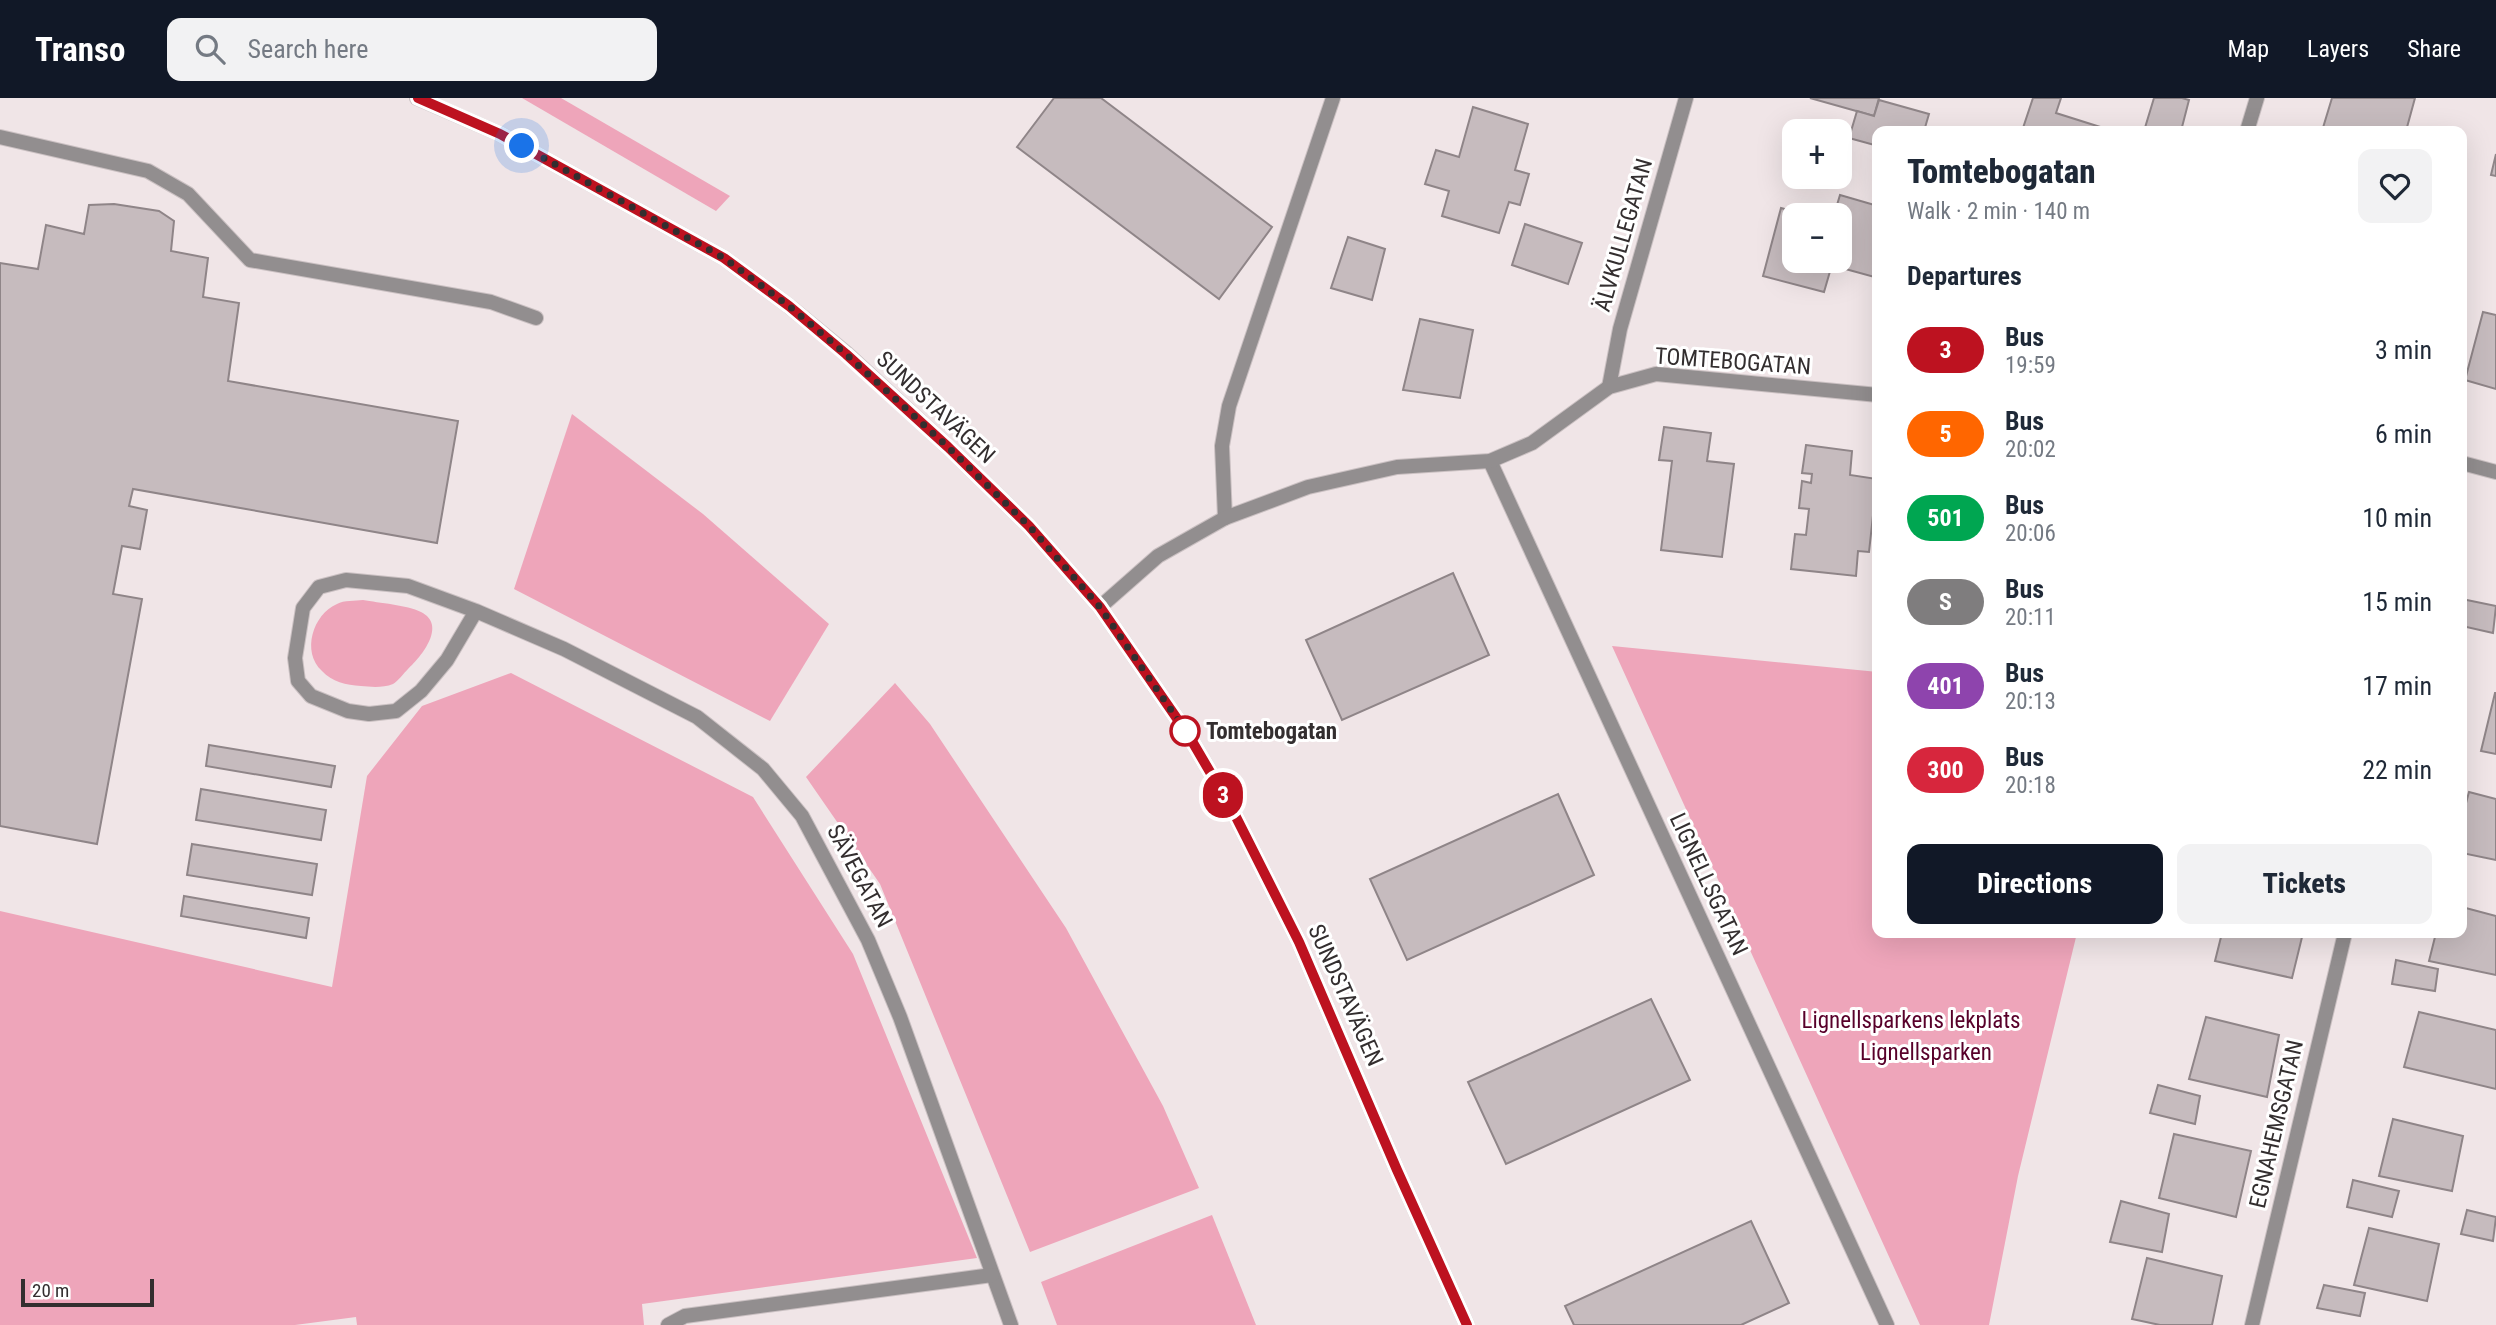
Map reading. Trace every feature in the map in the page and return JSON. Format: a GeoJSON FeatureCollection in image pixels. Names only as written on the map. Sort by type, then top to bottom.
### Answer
{"type":"FeatureCollection","features":[{"type":"Feature","properties":{"kind":"street","name":"SUNDSTAVÄGEN"},"geometry":{"type":"LineString","coordinates":[[417,98],[500,134],[724,258],[789,306],[948,447],[1029,526],[1100,607],[1189,736],[1234,813],[1299,942],[1467,1325]]}},
{"type":"Feature","properties":{"kind":"street"},"geometry":{"type":"LineString","coordinates":[[1224,518],[1222,446],[1228,406],[1333,98]]}},
{"type":"Feature","properties":{"kind":"street","name":"ÄLVKULLEGATAN"},"geometry":{"type":"LineString","coordinates":[[1609,387],[1620,329],[1686,98]]}},
{"type":"Feature","properties":{"kind":"street"},"geometry":{"type":"LineString","coordinates":[[2249,126],[2257,98]]}},
{"type":"Feature","properties":{"kind":"street"},"geometry":{"type":"LineString","coordinates":[[0,137],[148,171],[188,194],[250,260],[491,302],[536,318]]}},
{"type":"Feature","properties":{"kind":"street","name":"TOMTEBOGATAN"},"geometry":{"type":"LineString","coordinates":[[1100,607],[1158,556],[1224,518],[1307,487],[1384,470],[1490,461],[1532,443],[1609,387],[1656,374],[1872,394]]}},
{"type":"Feature","properties":{"kind":"street","name":"LIGNELLSGATAN"},"geometry":{"type":"LineString","coordinates":[[1490,461],[1887,1325]]}},
{"type":"Feature","properties":{"kind":"street"},"geometry":{"type":"LineString","coordinates":[[2467,464],[2496,472]]}},
{"type":"Feature","properties":{"kind":"street","name":"SÄVEGATAN"},"geometry":{"type":"LineString","coordinates":[[476,611],[447,660],[421,691],[396,711],[369,714],[348,711],[311,696],[298,681],[295,658],[303,608],[319,587],[346,580],[408,586],[476,611],[564,649],[697,717],[763,769],[802,816],[868,940],[900,1017],[1011,1325]]}},
{"type":"Feature","properties":{"kind":"street","name":"EGNAHEMSGATAN"},"geometry":{"type":"LineString","coordinates":[[2252,1325],[2344,938]]}},
{"type":"Feature","properties":{"kind":"street"},"geometry":{"type":"LineString","coordinates":[[668,1325],[685,1316],[992,1275]]}},
{"type":"Feature","properties":{"kind":"green space"},"geometry":{"type":"Polygon","coordinates":[[[522,98],[561,98],[730,196],[716,211],[522,98]]]}},
{"type":"Feature","properties":{"kind":"green space"},"geometry":{"type":"Polygon","coordinates":[[[572,414],[703,514],[829,624],[770,721],[514,589],[572,414]]]}},
{"type":"Feature","properties":{"kind":"green space"},"geometry":{"type":"Polygon","coordinates":[[[363,600],[421,612],[432,625],[430,640],[425,649],[393,684],[377,687],[345,684],[326,675],[312,654],[313,634],[322,616],[340,603],[363,600]]]}},
{"type":"Feature","properties":{"kind":"green space","name":"Lignellsparken"},"geometry":{"type":"Polygon","coordinates":[[[1612,646],[1872,671],[1872,938],[2076,938],[2018,1176],[1989,1325],[1920,1325],[1612,646]]]}},
{"type":"Feature","properties":{"kind":"green space"},"geometry":{"type":"Polygon","coordinates":[[[511,673],[753,797],[853,954],[977,1258],[642,1304],[644,1325],[357,1325],[356,1317],[295,1325],[0,1325],[0,911],[332,987],[367,776],[422,706],[511,673]]]}},
{"type":"Feature","properties":{"kind":"green space"},"geometry":{"type":"Polygon","coordinates":[[[895,683],[930,724],[1066,928],[1163,1106],[1199,1188],[1030,1252],[880,884],[806,777],[895,683]]]}},
{"type":"Feature","properties":{"kind":"green space"},"geometry":{"type":"Polygon","coordinates":[[[1212,1215],[1256,1325],[1057,1325],[1041,1282],[1212,1215]]]}},
{"type":"Feature","properties":{"kind":"building"},"geometry":{"type":"Polygon","coordinates":[[[1054,98],[1101,98],[1272,227],[1219,299],[1017,147],[1054,98]]]}},
{"type":"Feature","properties":{"kind":"building"},"geometry":{"type":"Polygon","coordinates":[[[1810,98],[1879,98],[1874,116],[1810,98]]]}},
{"type":"Feature","properties":{"kind":"building"},"geometry":{"type":"Polygon","coordinates":[[[2033,98],[2061,98],[2056,113],[2097,126],[2024,126],[2033,98]]]}},
{"type":"Feature","properties":{"kind":"building"},"geometry":{"type":"Polygon","coordinates":[[[2154,98],[2189,100],[2182,126],[2146,126],[2154,98]]]}},
{"type":"Feature","properties":{"kind":"building"},"geometry":{"type":"Polygon","coordinates":[[[2332,98],[2415,98],[2407,126],[2324,126],[2332,98]]]}},
{"type":"Feature","properties":{"kind":"building"},"geometry":{"type":"Polygon","coordinates":[[[1879,100],[1929,114],[1925,126],[1872,126],[1872,144],[1852,139],[1857,111],[1874,116],[1879,100]]]}},
{"type":"Feature","properties":{"kind":"building"},"geometry":{"type":"Polygon","coordinates":[[[1473,107],[1528,124],[1515,170],[1529,174],[1520,205],[1509,202],[1499,233],[1442,216],[1449,191],[1425,184],[1436,150],[1459,157],[1473,107]]]}},
{"type":"Feature","properties":{"kind":"building"},"geometry":{"type":"Polygon","coordinates":[[[2496,154],[2496,176],[2491,175],[2496,154]]]}},
{"type":"Feature","properties":{"kind":"building"},"geometry":{"type":"Polygon","coordinates":[[[1840,195],[1872,204],[1872,276],[1852,271],[1852,203],[1838,203],[1840,195]]]}},
{"type":"Feature","properties":{"kind":"building"},"geometry":{"type":"Polygon","coordinates":[[[114,204],[159,211],[174,221],[171,251],[208,258],[203,297],[239,303],[228,381],[458,421],[437,543],[133,489],[129,506],[147,510],[140,549],[122,546],[113,594],[142,599],[97,844],[0,826],[0,263],[38,269],[46,225],[84,234],[89,205],[114,204]]]}},
{"type":"Feature","properties":{"kind":"building"},"geometry":{"type":"Polygon","coordinates":[[[1782,208],[1782,273],[1830,273],[1824,292],[1763,276],[1782,208]]]}},
{"type":"Feature","properties":{"kind":"building"},"geometry":{"type":"Polygon","coordinates":[[[1525,224],[1582,243],[1568,284],[1512,265],[1525,224]]]}},
{"type":"Feature","properties":{"kind":"building"},"geometry":{"type":"Polygon","coordinates":[[[1348,237],[1385,249],[1372,300],[1331,288],[1348,237]]]}},
{"type":"Feature","properties":{"kind":"building"},"geometry":{"type":"Polygon","coordinates":[[[2483,312],[2496,315],[2496,389],[2467,381],[2483,312]]]}},
{"type":"Feature","properties":{"kind":"building"},"geometry":{"type":"Polygon","coordinates":[[[1420,319],[1473,330],[1460,398],[1403,390],[1420,319]]]}},
{"type":"Feature","properties":{"kind":"building"},"geometry":{"type":"Polygon","coordinates":[[[1664,427],[1711,433],[1707,461],[1734,464],[1722,557],[1661,550],[1672,461],[1659,460],[1664,427]]]}},
{"type":"Feature","properties":{"kind":"building"},"geometry":{"type":"Polygon","coordinates":[[[1806,445],[1852,451],[1850,475],[1872,478],[1869,552],[1858,551],[1856,576],[1791,569],[1795,534],[1806,535],[1809,509],[1799,508],[1802,481],[1811,483],[1812,474],[1802,473],[1806,445]]]}},
{"type":"Feature","properties":{"kind":"building"},"geometry":{"type":"Polygon","coordinates":[[[1453,573],[1489,655],[1342,720],[1306,640],[1453,573]]]}},
{"type":"Feature","properties":{"kind":"building"},"geometry":{"type":"Polygon","coordinates":[[[2467,600],[2496,606],[2493,633],[2467,627],[2467,600]]]}},
{"type":"Feature","properties":{"kind":"building"},"geometry":{"type":"Polygon","coordinates":[[[2496,693],[2496,754],[2481,751],[2496,693]]]}},
{"type":"Feature","properties":{"kind":"building"},"geometry":{"type":"Polygon","coordinates":[[[209,745],[335,766],[331,787],[206,766],[209,745]]]}},
{"type":"Feature","properties":{"kind":"building"},"geometry":{"type":"Polygon","coordinates":[[[201,789],[326,810],[321,840],[196,820],[201,789]]]}},
{"type":"Feature","properties":{"kind":"building"},"geometry":{"type":"Polygon","coordinates":[[[2469,792],[2496,799],[2496,860],[2467,854],[2469,792]]]}},
{"type":"Feature","properties":{"kind":"building"},"geometry":{"type":"Polygon","coordinates":[[[1558,794],[1594,875],[1407,960],[1370,879],[1558,794]]]}},
{"type":"Feature","properties":{"kind":"building"},"geometry":{"type":"Polygon","coordinates":[[[192,844],[317,864],[312,895],[187,875],[192,844]]]}},
{"type":"Feature","properties":{"kind":"building"},"geometry":{"type":"Polygon","coordinates":[[[184,896],[309,918],[306,938],[181,916],[184,896]]]}},
{"type":"Feature","properties":{"kind":"building"},"geometry":{"type":"Polygon","coordinates":[[[2467,908],[2496,916],[2496,975],[2429,961],[2435,938],[2467,938],[2467,908]]]}},
{"type":"Feature","properties":{"kind":"building"},"geometry":{"type":"Polygon","coordinates":[[[2221,938],[2302,938],[2292,978],[2215,961],[2221,938]]]}},
{"type":"Feature","properties":{"kind":"building"},"geometry":{"type":"Polygon","coordinates":[[[2396,960],[2438,969],[2435,991],[2392,984],[2396,960]]]}},
{"type":"Feature","properties":{"kind":"building"},"geometry":{"type":"Polygon","coordinates":[[[1651,999],[1690,1080],[1506,1164],[1468,1082],[1651,999]]]}},
{"type":"Feature","properties":{"kind":"building"},"geometry":{"type":"Polygon","coordinates":[[[2419,1012],[2496,1030],[2496,1089],[2404,1067],[2419,1012]]]}},
{"type":"Feature","properties":{"kind":"building"},"geometry":{"type":"Polygon","coordinates":[[[2206,1017],[2279,1035],[2267,1097],[2189,1079],[2206,1017]]]}},
{"type":"Feature","properties":{"kind":"building"},"geometry":{"type":"Polygon","coordinates":[[[2158,1085],[2200,1096],[2195,1124],[2150,1113],[2158,1085]]]}},
{"type":"Feature","properties":{"kind":"building"},"geometry":{"type":"Polygon","coordinates":[[[2393,1119],[2463,1136],[2452,1191],[2379,1176],[2393,1119]]]}},
{"type":"Feature","properties":{"kind":"building"},"geometry":{"type":"Polygon","coordinates":[[[2174,1134],[2251,1151],[2236,1217],[2159,1198],[2174,1134]]]}},
{"type":"Feature","properties":{"kind":"building"},"geometry":{"type":"Polygon","coordinates":[[[2353,1180],[2399,1191],[2392,1217],[2347,1207],[2353,1180]]]}},
{"type":"Feature","properties":{"kind":"building"},"geometry":{"type":"Polygon","coordinates":[[[2121,1201],[2169,1214],[2162,1252],[2110,1242],[2121,1201]]]}},
{"type":"Feature","properties":{"kind":"building"},"geometry":{"type":"Polygon","coordinates":[[[2467,1210],[2496,1217],[2493,1241],[2461,1234],[2467,1210]]]}},
{"type":"Feature","properties":{"kind":"building"},"geometry":{"type":"Polygon","coordinates":[[[1751,1221],[1789,1303],[1741,1325],[1574,1325],[1565,1306],[1751,1221]]]}},
{"type":"Feature","properties":{"kind":"building"},"geometry":{"type":"Polygon","coordinates":[[[2369,1228],[2439,1244],[2427,1301],[2354,1285],[2369,1228]]]}},
{"type":"Feature","properties":{"kind":"building"},"geometry":{"type":"Polygon","coordinates":[[[2147,1258],[2222,1276],[2212,1325],[2160,1325],[2132,1319],[2147,1258]]]}},
{"type":"Feature","properties":{"kind":"building"},"geometry":{"type":"Polygon","coordinates":[[[2324,1285],[2365,1293],[2360,1316],[2317,1308],[2324,1285]]]}},
{"type":"Feature","properties":{"kind":"bus line","name":"3"},"geometry":{"type":"LineString","coordinates":[[418,98],[500,134],[724,258],[789,306],[948,447],[1029,526],[1100,607],[1189,736],[1234,813],[1299,942],[1467,1325]]}},
{"type":"Feature","properties":{"kind":"place","name":"Tomtebogatan"},"geometry":{"type":"Point","coordinates":[1185,731]}},
{"type":"Feature","properties":{"kind":"route"},"geometry":{"type":"LineString","coordinates":[[522,146],[724,258],[789,306],[846,354],[1029,526],[1100,607],[1189,736],[1185,731]]}},
{"type":"Feature","properties":{"kind":"park label","name":"Lignellsparkens lekplats"},"geometry":{"type":"Point","coordinates":[1911,1020]}}]}
